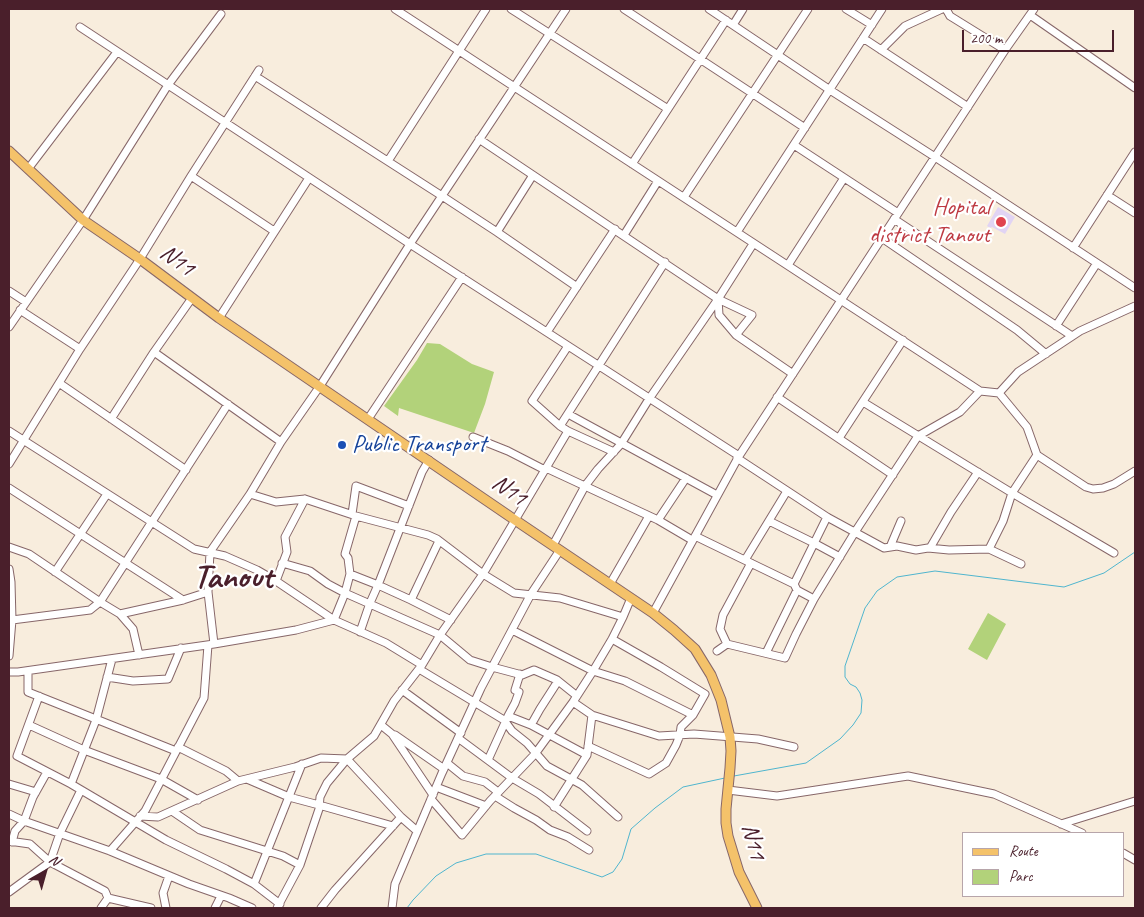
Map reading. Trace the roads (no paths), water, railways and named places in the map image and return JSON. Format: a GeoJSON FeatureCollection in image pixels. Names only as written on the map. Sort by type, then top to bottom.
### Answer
{"type":"FeatureCollection","features":[{"type":"Feature","properties":{"kind":"main road","name":"N11"},"geometry":{"type":"LineString","coordinates":[[9,151],[84,220],[219,318],[654,613],[688,642],[711,676],[721,700],[730,736],[726,823],[728,836],[739,872],[757,908]]}},
{"type":"Feature","properties":{"kind":"street"},"geometry":{"type":"LineString","coordinates":[[395,9],[980,391],[999,393],[1027,427],[1036,455],[1093,489],[1114,484],[1135,471]]}},
{"type":"Feature","properties":{"kind":"street"},"geometry":{"type":"LineString","coordinates":[[388,161],[486,9]]}},
{"type":"Feature","properties":{"kind":"street"},"geometry":{"type":"LineString","coordinates":[[511,9],[668,110]]}},
{"type":"Feature","properties":{"kind":"street"},"geometry":{"type":"LineString","coordinates":[[110,851],[145,811],[204,698],[211,644],[208,592],[210,552],[250,494],[281,442],[320,386],[410,244],[566,9]]}},
{"type":"Feature","properties":{"kind":"street"},"geometry":{"type":"LineString","coordinates":[[624,9],[805,128]]}},
{"type":"Feature","properties":{"kind":"street"},"geometry":{"type":"LineString","coordinates":[[709,9],[1135,288]]}},
{"type":"Feature","properties":{"kind":"street"},"geometry":{"type":"LineString","coordinates":[[733,25],[743,9]]}},
{"type":"Feature","properties":{"kind":"street"},"geometry":{"type":"LineString","coordinates":[[684,197],[808,9]]}},
{"type":"Feature","properties":{"kind":"street"},"geometry":{"type":"LineString","coordinates":[[846,9],[872,25]]}},
{"type":"Feature","properties":{"kind":"street"},"geometry":{"type":"LineString","coordinates":[[737,232],[882,9]]}},
{"type":"Feature","properties":{"kind":"street"},"geometry":{"type":"LineString","coordinates":[[881,50],[904,26],[942,9]]}},
{"type":"Feature","properties":{"kind":"street"},"geometry":{"type":"LineString","coordinates":[[946,9],[950,16],[1005,50]]}},
{"type":"Feature","properties":{"kind":"street"},"geometry":{"type":"LineString","coordinates":[[654,613],[738,457],[968,106],[1032,12],[1135,88]]}},
{"type":"Feature","properties":{"kind":"street"},"geometry":{"type":"LineString","coordinates":[[9,327],[84,220],[168,85],[220,14]]}},
{"type":"Feature","properties":{"kind":"street"},"geometry":{"type":"LineString","coordinates":[[632,164],[726,20]]}},
{"type":"Feature","properties":{"kind":"street"},"geometry":{"type":"LineString","coordinates":[[80,27],[827,517],[884,548],[898,546],[916,550],[930,548],[948,550],[989,549],[1022,564]]}},
{"type":"Feature","properties":{"kind":"street"},"geometry":{"type":"LineString","coordinates":[[863,38],[968,106]]}},
{"type":"Feature","properties":{"kind":"street"},"geometry":{"type":"LineString","coordinates":[[28,169],[118,52]]}},
{"type":"Feature","properties":{"kind":"street"},"geometry":{"type":"LineString","coordinates":[[9,464],[80,349],[140,259],[257,73],[577,287]]}},
{"type":"Feature","properties":{"kind":"street"},"geometry":{"type":"LineString","coordinates":[[480,139],[718,299],[752,315],[736,335]]}},
{"type":"Feature","properties":{"kind":"street"},"geometry":{"type":"LineString","coordinates":[[794,145],[1072,336]]}},
{"type":"Feature","properties":{"kind":"street"},"geometry":{"type":"LineString","coordinates":[[1073,248],[1135,152]]}},
{"type":"Feature","properties":{"kind":"street"},"geometry":{"type":"LineString","coordinates":[[497,232],[533,175]]}},
{"type":"Feature","properties":{"kind":"street"},"geometry":{"type":"LineString","coordinates":[[191,176],[274,231]]}},
{"type":"Feature","properties":{"kind":"street"},"geometry":{"type":"LineString","coordinates":[[219,318],[309,178]]}},
{"type":"Feature","properties":{"kind":"street"},"geometry":{"type":"LineString","coordinates":[[788,265],[844,178]]}},
{"type":"Feature","properties":{"kind":"street"},"geometry":{"type":"LineString","coordinates":[[624,235],[658,181]]}},
{"type":"Feature","properties":{"kind":"street"},"geometry":{"type":"LineString","coordinates":[[1107,195],[1135,213]]}},
{"type":"Feature","properties":{"kind":"street"},"geometry":{"type":"LineString","coordinates":[[547,332],[615,229]]}},
{"type":"Feature","properties":{"kind":"street"},"geometry":{"type":"LineString","coordinates":[[882,238],[1017,330],[1046,354]]}},
{"type":"Feature","properties":{"kind":"street"},"geometry":{"type":"LineString","coordinates":[[392,908],[395,884],[474,703],[556,547],[585,486],[621,444],[649,399],[754,244]]}},
{"type":"Feature","properties":{"kind":"street"},"geometry":{"type":"LineString","coordinates":[[560,426],[665,262]]}},
{"type":"Feature","properties":{"kind":"street"},"geometry":{"type":"LineString","coordinates":[[1056,326],[1097,263]]}},
{"type":"Feature","properties":{"kind":"street"},"geometry":{"type":"LineString","coordinates":[[368,419],[462,277]]}},
{"type":"Feature","properties":{"kind":"street"},"geometry":{"type":"LineString","coordinates":[[9,290],[26,302]]}},
{"type":"Feature","properties":{"kind":"street"},"geometry":{"type":"LineString","coordinates":[[111,419],[154,352],[192,298]]}},
{"type":"Feature","properties":{"kind":"street"},"geometry":{"type":"LineString","coordinates":[[718,299],[719,315],[736,335],[793,374]]}},
{"type":"Feature","properties":{"kind":"street"},"geometry":{"type":"LineString","coordinates":[[999,393],[1018,372],[1072,336],[1135,306]]}},
{"type":"Feature","properties":{"kind":"street"},"geometry":{"type":"LineString","coordinates":[[20,310],[80,349]]}},
{"type":"Feature","properties":{"kind":"street"},"geometry":{"type":"LineString","coordinates":[[839,438],[903,340]]}},
{"type":"Feature","properties":{"kind":"street"},"geometry":{"type":"LineString","coordinates":[[568,346],[532,401],[568,431],[614,452]]}},
{"type":"Feature","properties":{"kind":"street"},"geometry":{"type":"LineString","coordinates":[[154,352],[281,442]]}},
{"type":"Feature","properties":{"kind":"street"},"geometry":{"type":"LineString","coordinates":[[59,383],[186,470]]}},
{"type":"Feature","properties":{"kind":"street"},"geometry":{"type":"LineString","coordinates":[[727,644],[785,658],[814,599],[918,436],[960,412],[980,391]]}},
{"type":"Feature","properties":{"kind":"street"},"geometry":{"type":"LineString","coordinates":[[777,398],[893,475]]}},
{"type":"Feature","properties":{"kind":"street"},"geometry":{"type":"LineString","coordinates":[[862,402],[1114,553]]}},
{"type":"Feature","properties":{"kind":"street"},"geometry":{"type":"LineString","coordinates":[[12,620],[90,610],[100,602],[228,404]]}},
{"type":"Feature","properties":{"kind":"street"},"geometry":{"type":"LineString","coordinates":[[568,414],[717,495]]}},
{"type":"Feature","properties":{"kind":"street"},"geometry":{"type":"LineString","coordinates":[[9,431],[194,548],[225,556],[258,570],[334,620],[386,644],[474,703],[504,720],[507,719],[531,725],[587,755]]}},
{"type":"Feature","properties":{"kind":"street"},"geometry":{"type":"LineString","coordinates":[[39,696],[18,756],[137,819],[166,840],[254,884],[278,906],[300,865],[319,809],[320,796],[327,783],[347,759],[374,736],[394,701],[420,667],[483,574],[568,431]]}},
{"type":"Feature","properties":{"kind":"street"},"geometry":{"type":"LineString","coordinates":[[473,437],[585,486],[693,538],[748,561],[814,599]]}},
{"type":"Feature","properties":{"kind":"street"},"geometry":{"type":"LineString","coordinates":[[989,549],[1003,521],[1012,493],[1036,455]]}},
{"type":"Feature","properties":{"kind":"street"},"geometry":{"type":"LineString","coordinates":[[360,632],[422,472],[429,460]]}},
{"type":"Feature","properties":{"kind":"street"},"geometry":{"type":"LineString","coordinates":[[930,548],[978,472]]}},
{"type":"Feature","properties":{"kind":"street"},"geometry":{"type":"LineString","coordinates":[[658,520],[686,478]]}},
{"type":"Feature","properties":{"kind":"street"},"geometry":{"type":"LineString","coordinates":[[334,620],[345,593],[350,574],[348,558],[345,554],[354,515],[356,486],[409,506]]}},
{"type":"Feature","properties":{"kind":"street"},"geometry":{"type":"LineString","coordinates":[[9,488],[182,600]]}},
{"type":"Feature","properties":{"kind":"street"},"geometry":{"type":"LineString","coordinates":[[727,644],[720,629],[723,616],[748,561],[769,520],[787,491]]}},
{"type":"Feature","properties":{"kind":"street"},"geometry":{"type":"LineString","coordinates":[[55,572],[107,494]]}},
{"type":"Feature","properties":{"kind":"street"},"geometry":{"type":"LineString","coordinates":[[250,494],[276,502],[305,499],[354,515],[428,535],[434,537],[483,574],[514,593],[560,598],[623,618]]}},
{"type":"Feature","properties":{"kind":"street"},"geometry":{"type":"LineString","coordinates":[[276,581],[287,552],[286,537],[305,499]]}},
{"type":"Feature","properties":{"kind":"street"},"geometry":{"type":"LineString","coordinates":[[610,584],[650,516]]}},
{"type":"Feature","properties":{"kind":"street"},"geometry":{"type":"LineString","coordinates":[[766,654],[827,517]]}},
{"type":"Feature","properties":{"kind":"street"},"geometry":{"type":"LineString","coordinates":[[769,520],[840,557]]}},
{"type":"Feature","properties":{"kind":"street"},"geometry":{"type":"LineString","coordinates":[[890,547],[901,521]]}},
{"type":"Feature","properties":{"kind":"street"},"geometry":{"type":"LineString","coordinates":[[411,600],[439,541]]}},
{"type":"Feature","properties":{"kind":"street"},"geometry":{"type":"LineString","coordinates":[[9,547],[29,554],[120,614],[134,629],[139,655]]}},
{"type":"Feature","properties":{"kind":"street"},"geometry":{"type":"LineString","coordinates":[[282,563],[310,571],[345,593],[440,635],[470,660],[492,668],[522,675],[534,670],[558,681],[592,715],[659,736],[680,734],[730,736],[758,739],[794,747]]}},
{"type":"Feature","properties":{"kind":"street"},"geometry":{"type":"LineString","coordinates":[[9,568],[12,620],[9,656]]}},
{"type":"Feature","properties":{"kind":"street"},"geometry":{"type":"LineString","coordinates":[[350,574],[411,600],[451,620]]}},
{"type":"Feature","properties":{"kind":"street"},"geometry":{"type":"LineString","coordinates":[[120,614],[208,592]]}},
{"type":"Feature","properties":{"kind":"street"},"geometry":{"type":"LineString","coordinates":[[392,734],[432,797],[462,835],[486,806],[535,754],[575,699],[612,639],[631,598]]}},
{"type":"Feature","properties":{"kind":"street"},"geometry":{"type":"LineString","coordinates":[[9,672],[28,671],[211,644],[296,630],[334,620]]}},
{"type":"Feature","properties":{"kind":"street"},"geometry":{"type":"LineString","coordinates":[[512,630],[593,671],[625,681],[693,715]]}},
{"type":"Feature","properties":{"kind":"street"},"geometry":{"type":"LineString","coordinates":[[588,746],[649,774],[666,763],[680,734],[681,727],[693,715],[705,694],[612,639]]}},
{"type":"Feature","properties":{"kind":"street"},"geometry":{"type":"LineString","coordinates":[[718,651],[727,644]]}},
{"type":"Feature","properties":{"kind":"street"},"geometry":{"type":"LineString","coordinates":[[107,677],[133,681],[168,679],[181,648]]}},
{"type":"Feature","properties":{"kind":"street"},"geometry":{"type":"LineString","coordinates":[[71,784],[96,720],[112,659]]}},
{"type":"Feature","properties":{"kind":"street"},"geometry":{"type":"LineString","coordinates":[[28,671],[28,692],[96,720],[177,749],[226,771],[238,781]]}},
{"type":"Feature","properties":{"kind":"street"},"geometry":{"type":"LineString","coordinates":[[488,760],[515,703],[519,692],[515,690],[520,674]]}},
{"type":"Feature","properties":{"kind":"street"},"geometry":{"type":"LineString","coordinates":[[531,725],[558,681]]}},
{"type":"Feature","properties":{"kind":"street"},"geometry":{"type":"LineString","coordinates":[[402,690],[488,760],[512,778],[539,794],[587,831]]}},
{"type":"Feature","properties":{"kind":"street"},"geometry":{"type":"LineString","coordinates":[[554,807],[587,755],[592,715]]}},
{"type":"Feature","properties":{"kind":"street"},"geometry":{"type":"LineString","coordinates":[[507,719],[512,731],[547,766],[582,785],[618,817]]}},
{"type":"Feature","properties":{"kind":"street"},"geometry":{"type":"LineString","coordinates":[[29,725],[84,750],[161,779],[198,800]]}},
{"type":"Feature","properties":{"kind":"street"},"geometry":{"type":"LineString","coordinates":[[381,725],[392,734],[463,776],[485,782],[514,808],[550,830],[568,837],[589,850]]}},
{"type":"Feature","properties":{"kind":"street"},"geometry":{"type":"LineString","coordinates":[[137,819],[158,817],[238,781],[321,758],[347,759],[401,817],[417,831]]}},
{"type":"Feature","properties":{"kind":"street"},"geometry":{"type":"LineString","coordinates":[[254,884],[302,764]]}},
{"type":"Feature","properties":{"kind":"street"},"geometry":{"type":"LineString","coordinates":[[47,772],[24,821],[15,831],[10,841],[30,844],[50,862],[105,891],[108,898]]}},
{"type":"Feature","properties":{"kind":"street"},"geometry":{"type":"LineString","coordinates":[[728,786],[777,796],[908,776],[994,794],[1080,832]]}},
{"type":"Feature","properties":{"kind":"street"},"geometry":{"type":"LineString","coordinates":[[246,779],[289,797],[393,826]]}},
{"type":"Feature","properties":{"kind":"street"},"geometry":{"type":"LineString","coordinates":[[9,784],[36,792]]}},
{"type":"Feature","properties":{"kind":"street"},"geometry":{"type":"LineString","coordinates":[[436,787],[486,806]]}},
{"type":"Feature","properties":{"kind":"street"},"geometry":{"type":"LineString","coordinates":[[9,892],[50,862],[60,833],[81,790]]}},
{"type":"Feature","properties":{"kind":"street"},"geometry":{"type":"LineString","coordinates":[[1061,824],[1135,801]]}},
{"type":"Feature","properties":{"kind":"street"},"geometry":{"type":"LineString","coordinates":[[172,811],[200,830],[283,856],[300,865]]}},
{"type":"Feature","properties":{"kind":"street"},"geometry":{"type":"LineString","coordinates":[[9,814],[110,851],[252,908]]}},
{"type":"Feature","properties":{"kind":"street"},"geometry":{"type":"LineString","coordinates":[[324,907],[335,890],[401,817]]}},
{"type":"Feature","properties":{"kind":"street"},"geometry":{"type":"LineString","coordinates":[[1124,854],[1135,860]]}},
{"type":"Feature","properties":{"kind":"street"},"geometry":{"type":"LineString","coordinates":[[166,908],[163,893],[169,876]]}},
{"type":"Feature","properties":{"kind":"street"},"geometry":{"type":"LineString","coordinates":[[214,908],[221,896]]}},
{"type":"Feature","properties":{"kind":"street"},"geometry":{"type":"LineString","coordinates":[[101,908],[108,898]]}},
{"type":"Feature","properties":{"kind":"street"},"geometry":{"type":"LineString","coordinates":[[108,898],[151,908]]}},
{"type":"Feature","properties":{"kind":"waterway"},"geometry":{"type":"LineString","coordinates":[[734,776],[806,763],[840,739],[853,725],[861,713],[862,700],[856,687],[850,684],[845,677],[845,666],[865,608],[877,591],[897,577],[935,571],[1064,587],[1104,573],[1135,552]]}},
{"type":"Feature","properties":{"kind":"waterway"},"geometry":{"type":"LineString","coordinates":[[407,908],[436,876],[456,863],[486,854],[536,854],[602,877],[613,872],[622,859],[631,829],[655,808],[683,787],[725,778]]}},
{"type":"Feature","properties":{"kind":"place","name":"Hopital district Tanout"},"geometry":{"type":"Point","coordinates":[1001,222]}},
{"type":"Feature","properties":{"kind":"place","name":"Public Transport"},"geometry":{"type":"Point","coordinates":[342,445]}},
{"type":"Feature","properties":{"kind":"district","name":"Tanout"},"geometry":{"type":"Point","coordinates":[233,578]}}]}
